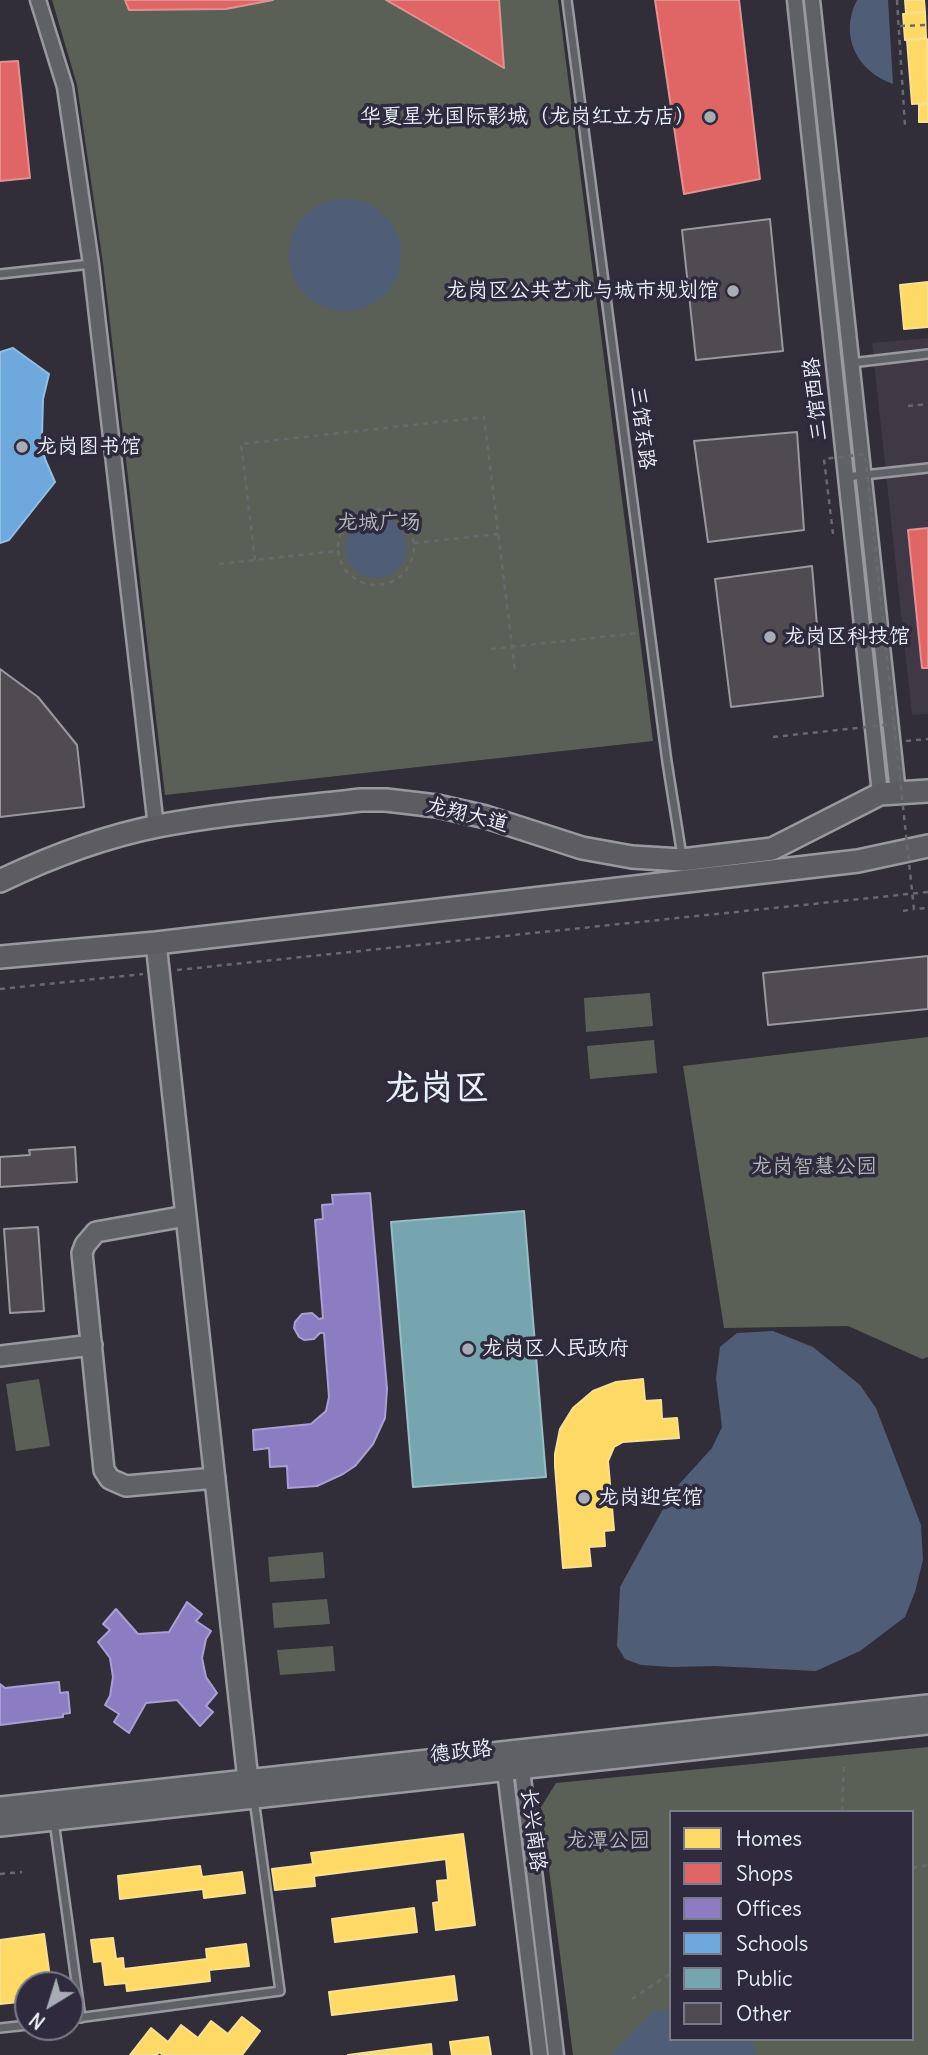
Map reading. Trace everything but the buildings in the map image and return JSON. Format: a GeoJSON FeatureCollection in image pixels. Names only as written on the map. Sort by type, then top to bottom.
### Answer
{"type":"FeatureCollection","features":[{"type":"Feature","properties":{"kind":"main road","name":"龙翔大道"},"geometry":{"type":"LineString","coordinates":[[0,881],[77,848],[156,827],[361,800],[386,800],[461,810],[582,848],[632,857],[682,860],[772,849],[889,794],[928,791]]}},
{"type":"Feature","properties":{"kind":"main road"},"geometry":{"type":"LineString","coordinates":[[0,957],[156,943],[858,861],[928,846]]}},
{"type":"Feature","properties":{"kind":"main road"},"geometry":{"type":"LineString","coordinates":[[156,943],[251,1789]]}},
{"type":"Feature","properties":{"kind":"main road"},"geometry":{"type":"LineString","coordinates":[[186,1216],[107,1228],[96,1232],[85,1245],[82,1260],[104,1470],[110,1479],[126,1486],[215,1478]]}},
{"type":"Feature","properties":{"kind":"main road"},"geometry":{"type":"LineString","coordinates":[[0,1356],[92,1345]]}},
{"type":"Feature","properties":{"kind":"main road","name":"德政路"},"geometry":{"type":"LineString","coordinates":[[0,1826],[512,1751],[928,1706]]}},
{"type":"Feature","properties":{"kind":"main road","name":"德政路"},"geometry":{"type":"LineString","coordinates":[[0,1807],[513,1770],[928,1724]]}},
{"type":"Feature","properties":{"kind":"street"},"geometry":{"type":"LineString","coordinates":[[38,0],[65,87],[90,264],[156,827]]}},
{"type":"Feature","properties":{"kind":"street","name":"三馆西路"},"geometry":{"type":"LineString","coordinates":[[795,0],[846,477],[889,794]]}},
{"type":"Feature","properties":{"kind":"street","name":"三馆西路"},"geometry":{"type":"LineString","coordinates":[[812,0],[863,475],[889,794]]}},
{"type":"Feature","properties":{"kind":"street","name":"长兴南路"},"geometry":{"type":"LineString","coordinates":[[512,1751],[540,2055]]}},
{"type":"Feature","properties":{"kind":"street","name":"长兴南路"},"geometry":{"type":"LineString","coordinates":[[513,1770],[555,2055]]}},
{"type":"Feature","properties":{"kind":"lane","name":"三馆东路"},"geometry":{"type":"LineString","coordinates":[[567,0],[682,860]]}},
{"type":"Feature","properties":{"kind":"lane"},"geometry":{"type":"LineString","coordinates":[[0,274],[90,264]]}},
{"type":"Feature","properties":{"kind":"lane"},"geometry":{"type":"LineString","coordinates":[[851,363],[928,354]]}},
{"type":"Feature","properties":{"kind":"lane"},"geometry":{"type":"LineString","coordinates":[[846,477],[928,468]]}},
{"type":"Feature","properties":{"kind":"lane"},"geometry":{"type":"LineString","coordinates":[[84,2018],[280,1991],[251,1789]]}},
{"type":"Feature","properties":{"kind":"lane"},"geometry":{"type":"LineString","coordinates":[[54,1820],[75,1971]]}},
{"type":"Feature","properties":{"kind":"path"},"geometry":{"type":"LineString","coordinates":[[897,0],[905,125]]}},
{"type":"Feature","properties":{"kind":"path"},"geometry":{"type":"LineString","coordinates":[[899,26],[928,24]]}},
{"type":"Feature","properties":{"kind":"path"},"geometry":{"type":"LineString","coordinates":[[908,406],[928,404]]}},
{"type":"Feature","properties":{"kind":"path"},"geometry":{"type":"LineString","coordinates":[[255,560],[241,444],[484,417],[516,671]]}},
{"type":"Feature","properties":{"kind":"path"},"geometry":{"type":"LineString","coordinates":[[833,534],[824,459],[865,454],[914,909]]}},
{"type":"Feature","properties":{"kind":"path"},"geometry":{"type":"LineString","coordinates":[[371,509],[391,512],[400,517],[407,524],[414,543],[411,563],[406,571],[390,583],[380,586],[360,582],[352,577],[340,561],[337,551],[340,531],[345,523],[353,516],[371,509]]}},
{"type":"Feature","properties":{"kind":"path"},"geometry":{"type":"LineString","coordinates":[[414,543],[498,534]]}},
{"type":"Feature","properties":{"kind":"path"},"geometry":{"type":"LineString","coordinates":[[219,564],[337,551]]}},
{"type":"Feature","properties":{"kind":"path"},"geometry":{"type":"LineString","coordinates":[[491,649],[650,632]]}},
{"type":"Feature","properties":{"kind":"path"},"geometry":{"type":"LineString","coordinates":[[773,737],[894,724]]}},
{"type":"Feature","properties":{"kind":"path"},"geometry":{"type":"LineString","coordinates":[[896,742],[928,739]]}},
{"type":"Feature","properties":{"kind":"path"},"geometry":{"type":"LineString","coordinates":[[0,989],[928,891]]}},
{"type":"Feature","properties":{"kind":"path"},"geometry":{"type":"LineString","coordinates":[[904,911],[928,908]]}},
{"type":"Feature","properties":{"kind":"path"},"geometry":{"type":"LineString","coordinates":[[842,1810],[844,1765]]}},
{"type":"Feature","properties":{"kind":"path"},"geometry":{"type":"LineString","coordinates":[[0,1874],[22,1872]]}},
{"type":"Feature","properties":{"kind":"path"},"geometry":{"type":"LineString","coordinates":[[632,1999],[669,1974]]}},
{"type":"Feature","properties":{"kind":"shaded area"},"geometry":{"type":"Polygon","coordinates":[[[928,338],[928,714],[912,715],[872,343],[928,338]]]}},
{"type":"Feature","properties":{"kind":"green space","name":"龙城广场"},"geometry":{"type":"Polygon","coordinates":[[[52,0],[558,0],[653,741],[165,795],[103,263],[77,85],[52,0]]]}},
{"type":"Feature","properties":{"kind":"green space"},"geometry":{"type":"Polygon","coordinates":[[[650,993],[653,1026],[586,1032],[584,998],[650,993]]]}},
{"type":"Feature","properties":{"kind":"green space","name":"龙岗智慧公园"},"geometry":{"type":"Polygon","coordinates":[[[928,1037],[928,1357],[922,1359],[848,1326],[724,1328],[683,1066],[928,1037]]]}},
{"type":"Feature","properties":{"kind":"green space"},"geometry":{"type":"Polygon","coordinates":[[[654,1040],[657,1073],[590,1079],[587,1046],[654,1040]]]}},
{"type":"Feature","properties":{"kind":"green space"},"geometry":{"type":"Polygon","coordinates":[[[39,1379],[50,1446],[16,1451],[6,1384],[39,1379]]]}},
{"type":"Feature","properties":{"kind":"green space"},"geometry":{"type":"Polygon","coordinates":[[[323,1552],[325,1578],[270,1582],[268,1557],[323,1552]]]}},
{"type":"Feature","properties":{"kind":"green space"},"geometry":{"type":"Polygon","coordinates":[[[327,1599],[330,1624],[274,1628],[272,1603],[327,1599]]]}},
{"type":"Feature","properties":{"kind":"green space"},"geometry":{"type":"Polygon","coordinates":[[[333,1646],[335,1671],[280,1675],[277,1650],[333,1646]]]}},
{"type":"Feature","properties":{"kind":"green space","name":"龙潭公园"},"geometry":{"type":"Polygon","coordinates":[[[928,1747],[928,2055],[573,2055],[541,1807],[556,1783],[928,1747]]]}},
{"type":"Feature","properties":{"kind":"water"},"geometry":{"type":"Polygon","coordinates":[[[857,0],[888,0],[893,84],[869,70],[854,50],[850,26],[857,0]]]}},
{"type":"Feature","properties":{"kind":"water"},"geometry":{"type":"Polygon","coordinates":[[[345,199],[366,204],[384,216],[396,234],[401,255],[396,276],[384,294],[366,306],[345,311],[324,306],[306,294],[294,276],[289,255],[294,234],[306,216],[324,204],[345,199]]]}},
{"type":"Feature","properties":{"kind":"water"},"geometry":{"type":"Polygon","coordinates":[[[370,516],[382,516],[398,525],[405,535],[405,559],[398,569],[382,578],[370,578],[359,573],[350,564],[345,553],[345,541],[350,530],[359,521],[370,516]]]}},
{"type":"Feature","properties":{"kind":"water"},"geometry":{"type":"Polygon","coordinates":[[[773,1331],[813,1347],[860,1385],[876,1408],[921,1525],[923,1560],[905,1617],[860,1651],[816,1671],[715,1666],[671,1667],[641,1665],[625,1659],[617,1646],[620,1587],[673,1491],[712,1448],[722,1427],[716,1378],[720,1347],[737,1333],[773,1331]]]}},
{"type":"Feature","properties":{"kind":"water"},"geometry":{"type":"Polygon","coordinates":[[[669,2009],[669,2041],[753,2041],[757,2055],[611,2055],[653,2012],[669,2009]]]}},
{"type":"Feature","properties":{"kind":"place","name":"华夏星光国际影城（龙岗红立方店）"},"geometry":{"type":"Point","coordinates":[710,117]}},
{"type":"Feature","properties":{"kind":"place","name":"龙岗区公共艺术与城市规划馆"},"geometry":{"type":"Point","coordinates":[733,291]}},
{"type":"Feature","properties":{"kind":"place","name":"龙岗图书馆"},"geometry":{"type":"Point","coordinates":[22,447]}},
{"type":"Feature","properties":{"kind":"place","name":"龙岗区科技馆"},"geometry":{"type":"Point","coordinates":[770,637]}},
{"type":"Feature","properties":{"kind":"place","name":"龙岗区人民政府"},"geometry":{"type":"Point","coordinates":[468,1349]}},
{"type":"Feature","properties":{"kind":"place","name":"龙岗迎宾馆"},"geometry":{"type":"Point","coordinates":[584,1498]}},
{"type":"Feature","properties":{"kind":"district","name":"龙岗区"},"geometry":{"type":"Point","coordinates":[437,1089]}}]}
